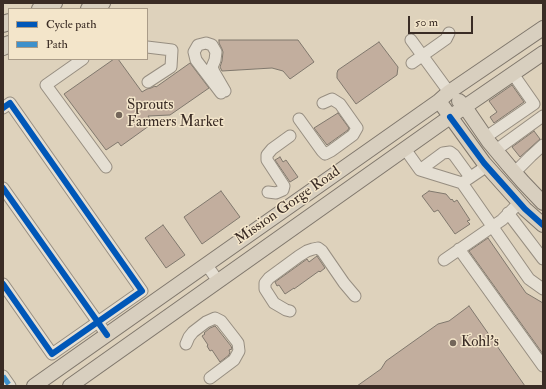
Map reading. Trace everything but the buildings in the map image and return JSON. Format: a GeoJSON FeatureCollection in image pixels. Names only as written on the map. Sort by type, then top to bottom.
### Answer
{"type":"FeatureCollection","features":[{"type":"Feature","properties":{"kind":"highway"},"geometry":{"type":"LineString","coordinates":[[42,8],[54,3]]}},
{"type":"Feature","properties":{"kind":"highway"},"geometry":{"type":"LineString","coordinates":[[91,8],[102,3]]}},
{"type":"Feature","properties":{"kind":"main road","name":"Mission Gorge Road"},"geometry":{"type":"LineString","coordinates":[[34,386],[543,28]]}},
{"type":"Feature","properties":{"kind":"main road","name":"Mission Gorge Road"},"geometry":{"type":"LineString","coordinates":[[70,386],[450,117],[542,54]]}},
{"type":"Feature","properties":{"kind":"main road"},"geometry":{"type":"LineString","coordinates":[[444,97],[465,107],[514,173],[543,203]]}},
{"type":"Feature","properties":{"kind":"main road"},"geometry":{"type":"LineString","coordinates":[[444,97],[450,117],[487,166],[526,209],[543,225]]}},
{"type":"Feature","properties":{"kind":"street"},"geometry":{"type":"LineString","coordinates":[[412,63],[446,39],[449,33]]}},
{"type":"Feature","properties":{"kind":"street"},"geometry":{"type":"LineString","coordinates":[[411,40],[422,56],[444,97]]}},
{"type":"Feature","properties":{"kind":"street"},"geometry":{"type":"LineString","coordinates":[[148,47],[172,50],[171,67],[148,82]]}},
{"type":"Feature","properties":{"kind":"street"},"geometry":{"type":"LineString","coordinates":[[82,60],[46,85],[106,167]]}},
{"type":"Feature","properties":{"kind":"street"},"geometry":{"type":"LineString","coordinates":[[486,137],[534,104],[513,74]]}},
{"type":"Feature","properties":{"kind":"street"},"geometry":{"type":"LineString","coordinates":[[299,119],[322,151],[325,154],[331,152],[353,135],[357,128],[340,104],[332,99],[323,103]]}},
{"type":"Feature","properties":{"kind":"street"},"geometry":{"type":"LineString","coordinates":[[3,108],[10,103],[142,291],[52,354],[3,284]]}},
{"type":"Feature","properties":{"kind":"street"},"geometry":{"type":"LineString","coordinates":[[496,150],[543,116]]}},
{"type":"Feature","properties":{"kind":"street"},"geometry":{"type":"LineString","coordinates":[[268,192],[276,193],[283,190],[284,186],[267,160],[267,155],[272,149],[290,136]]}},
{"type":"Feature","properties":{"kind":"street"},"geometry":{"type":"LineString","coordinates":[[514,173],[543,145]]}},
{"type":"Feature","properties":{"kind":"street"},"geometry":{"type":"LineString","coordinates":[[405,149],[420,170],[466,180],[487,166]]}},
{"type":"Feature","properties":{"kind":"street"},"geometry":{"type":"LineString","coordinates":[[420,170],[443,154],[450,152],[454,155],[466,180],[492,226],[529,279],[543,289]]}},
{"type":"Feature","properties":{"kind":"street"},"geometry":{"type":"LineString","coordinates":[[3,188],[107,335]]}},
{"type":"Feature","properties":{"kind":"street"},"geometry":{"type":"LineString","coordinates":[[444,260],[502,220],[520,202]]}},
{"type":"Feature","properties":{"kind":"street"},"geometry":{"type":"LineString","coordinates":[[508,213],[543,259]]}},
{"type":"Feature","properties":{"kind":"street"},"geometry":{"type":"LineString","coordinates":[[290,312],[274,303],[265,289],[265,282],[299,256],[313,248],[318,248],[322,251],[344,284],[355,296]]}},
{"type":"Feature","properties":{"kind":"street"},"geometry":{"type":"LineString","coordinates":[[459,249],[543,366]]}},
{"type":"Feature","properties":{"kind":"street"},"geometry":{"type":"LineString","coordinates":[[206,264],[218,282]]}},
{"type":"Feature","properties":{"kind":"street"},"geometry":{"type":"LineString","coordinates":[[186,344],[193,332],[206,322],[215,318],[221,321],[235,339],[241,344],[244,350],[241,356],[210,378]]}},
{"type":"Feature","properties":{"kind":"marked path"},"geometry":{"type":"LineString","coordinates":[[3,376],[10,386]]}},
{"type":"Feature","properties":{"kind":"cycle path"},"geometry":{"type":"LineString","coordinates":[[3,108],[10,103],[142,291],[52,354],[3,284]]}},
{"type":"Feature","properties":{"kind":"cycle path"},"geometry":{"type":"LineString","coordinates":[[450,117],[484,163],[525,209],[543,225]]}},
{"type":"Feature","properties":{"kind":"cycle path"},"geometry":{"type":"LineString","coordinates":[[3,188],[107,335]]}},
{"type":"Feature","properties":{"kind":"place","name":"Sprouts Farmers Market"},"geometry":{"type":"Point","coordinates":[119,115]}},
{"type":"Feature","properties":{"kind":"place","name":"Kohl's"},"geometry":{"type":"Point","coordinates":[453,343]}}]}
